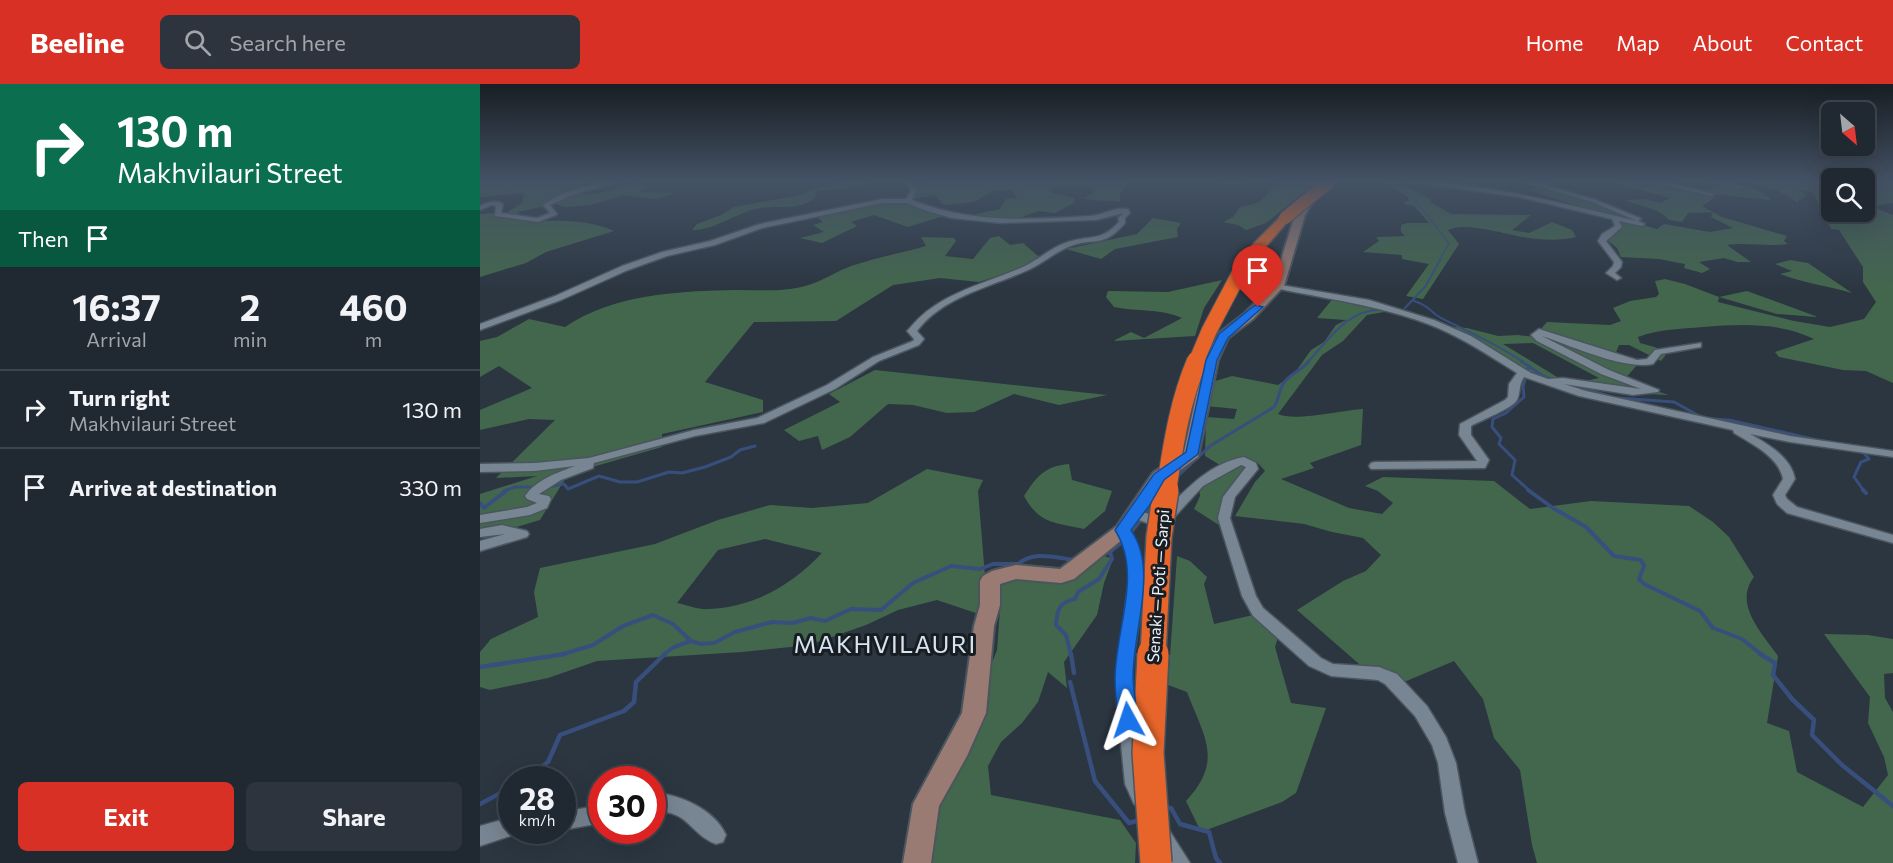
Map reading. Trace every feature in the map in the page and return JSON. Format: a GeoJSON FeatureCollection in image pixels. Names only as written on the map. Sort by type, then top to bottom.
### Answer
{"type":"FeatureCollection","features":[{"type":"Feature","properties":{"kind":"highway","name":"Senaki — Poti — Sarpi"},"geometry":{"type":"LineString","coordinates":[[1156,863],[1148,753],[1159,537],[1176,434],[1187,384],[1209,331],[1239,274],[1259,246],[1286,217]]}},
{"type":"Feature","properties":{"kind":"street"},"geometry":{"type":"LineString","coordinates":[[525,217],[548,217]]}},
{"type":"Feature","properties":{"kind":"street"},"geometry":{"type":"LineString","coordinates":[[480,327],[558,298],[625,267],[665,254],[712,243],[760,226],[802,217]]}},
{"type":"Feature","properties":{"kind":"street"},"geometry":{"type":"LineString","coordinates":[[956,217],[1043,220],[1100,217]]}},
{"type":"Feature","properties":{"kind":"street"},"geometry":{"type":"LineString","coordinates":[[480,468],[535,467],[589,461],[694,433],[760,422],[831,387],[876,359],[916,343],[919,339],[912,331],[918,321],[961,293],[1024,270],[1064,246],[1083,240],[1110,236],[1123,222],[1122,217]]}},
{"type":"Feature","properties":{"kind":"street"},"geometry":{"type":"LineString","coordinates":[[1180,863],[1153,825],[1134,784],[1124,678],[1136,570],[1132,543],[1137,520],[1159,477],[1192,454],[1206,377],[1211,360],[1223,336],[1249,316],[1278,286],[1299,217]]}},
{"type":"Feature","properties":{"kind":"street"},"geometry":{"type":"LineString","coordinates":[[1608,217],[1644,224],[1636,217]]}},
{"type":"Feature","properties":{"kind":"street"},"geometry":{"type":"LineString","coordinates":[[1615,219],[1619,226],[1602,241],[1618,262],[1617,267],[1610,273],[1617,278]]}},
{"type":"Feature","properties":{"kind":"street"},"geometry":{"type":"LineString","coordinates":[[1278,286],[1370,303],[1411,315],[1468,338],[1522,373],[1624,405],[1790,439],[1893,454]]}},
{"type":"Feature","properties":{"kind":"street"},"geometry":{"type":"LineString","coordinates":[[1544,381],[1571,380],[1633,391],[1654,390],[1594,367],[1540,339],[1536,335],[1539,332],[1637,363],[1650,362],[1658,352],[1698,345]]}},
{"type":"Feature","properties":{"kind":"street"},"geometry":{"type":"LineString","coordinates":[[1375,466],[1481,465],[1483,460],[1465,435],[1464,424],[1509,402],[1513,398],[1514,384],[1522,373]]}},
{"type":"Feature","properties":{"kind":"street"},"geometry":{"type":"LineString","coordinates":[[1729,425],[1762,446],[1782,464],[1789,476],[1788,482],[1779,495],[1781,501],[1791,510],[1893,539]]}},
{"type":"Feature","properties":{"kind":"street"},"geometry":{"type":"LineString","coordinates":[[480,519],[530,511],[543,506],[545,500],[531,496],[533,491],[554,479],[621,453]]}},
{"type":"Feature","properties":{"kind":"street"},"geometry":{"type":"LineString","coordinates":[[917,863],[926,804],[958,748],[974,713],[984,626],[990,605],[990,581],[1006,573],[1018,571],[1061,576],[1067,574],[1137,520],[1162,521],[1188,492],[1214,474],[1244,461],[1252,466],[1252,469],[1227,499],[1224,518],[1253,606],[1315,662],[1331,670],[1379,674],[1391,679],[1421,711],[1440,742],[1447,762],[1455,813],[1468,863]]}},
{"type":"Feature","properties":{"kind":"street"},"geometry":{"type":"LineString","coordinates":[[480,533],[502,529],[522,534],[480,546]]}},
{"type":"Feature","properties":{"kind":"street"},"geometry":{"type":"LineString","coordinates":[[666,801],[683,806],[716,835]]}},
{"type":"Feature","properties":{"kind":"street"},"geometry":{"type":"LineString","coordinates":[[480,836],[498,830]]}},
{"type":"Feature","properties":{"kind":"green space"},"geometry":{"type":"Polygon","coordinates":[[[480,217],[523,217],[529,222],[583,222],[614,231],[546,252],[526,263],[480,277],[480,217]]]}},
{"type":"Feature","properties":{"kind":"green space"},"geometry":{"type":"Polygon","coordinates":[[[715,217],[733,217],[710,227],[692,230],[697,224],[715,217]]]}},
{"type":"Feature","properties":{"kind":"green space"},"geometry":{"type":"Polygon","coordinates":[[[817,217],[866,217],[851,222],[857,226],[822,243],[800,238],[824,232],[813,225],[823,222],[817,217]]]}},
{"type":"Feature","properties":{"kind":"green space"},"geometry":{"type":"Polygon","coordinates":[[[881,217],[940,217],[908,227],[881,217]]]}},
{"type":"Feature","properties":{"kind":"green space"},"geometry":{"type":"Polygon","coordinates":[[[972,217],[1021,217],[1017,219],[972,217]]]}},
{"type":"Feature","properties":{"kind":"green space"},"geometry":{"type":"Polygon","coordinates":[[[1232,217],[1273,217],[1266,223],[1246,230],[1238,225],[1223,222],[1232,217]]]}},
{"type":"Feature","properties":{"kind":"green space"},"geometry":{"type":"Polygon","coordinates":[[[1424,217],[1528,217],[1512,230],[1529,233],[1552,222],[1572,230],[1576,237],[1543,239],[1474,227],[1448,230],[1459,244],[1423,299],[1406,296],[1429,264],[1402,259],[1402,255],[1363,252],[1379,241],[1376,237],[1405,236],[1401,232],[1401,225],[1429,223],[1424,217]]]}},
{"type":"Feature","properties":{"kind":"green space"},"geometry":{"type":"Polygon","coordinates":[[[1609,217],[1635,217],[1643,225],[1657,229],[1664,224],[1710,232],[1733,228],[1712,217],[1723,217],[1787,236],[1784,241],[1788,244],[1727,245],[1751,262],[1737,262],[1724,258],[1699,262],[1710,269],[1702,273],[1684,268],[1685,264],[1659,259],[1621,257],[1617,248],[1605,238],[1619,228],[1615,219],[1609,217]]]}},
{"type":"Feature","properties":{"kind":"green space"},"geometry":{"type":"Polygon","coordinates":[[[1666,217],[1685,217],[1682,222],[1666,217]]]}},
{"type":"Feature","properties":{"kind":"green space"},"geometry":{"type":"Polygon","coordinates":[[[1875,217],[1893,217],[1893,383],[1866,371],[1843,370],[1779,357],[1775,352],[1814,339],[1801,333],[1774,327],[1746,325],[1670,330],[1638,337],[1640,343],[1665,350],[1665,356],[1661,361],[1629,345],[1619,345],[1614,357],[1638,364],[1623,381],[1669,395],[1646,394],[1581,382],[1599,378],[1533,343],[1503,344],[1562,380],[1542,381],[1444,326],[1467,328],[1498,336],[1518,335],[1545,338],[1540,330],[1547,322],[1610,325],[1621,321],[1613,308],[1630,301],[1656,297],[1659,294],[1655,281],[1665,279],[1719,297],[1718,302],[1794,321],[1830,327],[1864,319],[1876,302],[1863,282],[1863,267],[1839,230],[1831,229],[1828,222],[1875,222],[1875,217]]]}},
{"type":"Feature","properties":{"kind":"green space"},"geometry":{"type":"Polygon","coordinates":[[[1153,218],[1181,223],[1177,229],[1178,237],[1115,249],[1101,259],[1066,249],[1137,234],[1153,218]]]}},
{"type":"Feature","properties":{"kind":"green space"},"geometry":{"type":"Polygon","coordinates":[[[999,236],[1010,245],[1023,243],[1038,256],[1053,252],[1024,267],[979,282],[940,278],[893,285],[836,321],[754,322],[705,382],[763,400],[763,412],[662,434],[662,447],[568,474],[540,520],[480,538],[480,494],[537,476],[496,478],[555,420],[529,419],[480,430],[480,410],[532,388],[499,366],[480,377],[480,341],[497,337],[529,319],[565,327],[604,307],[648,296],[670,293],[797,288],[869,260],[926,246],[921,237],[954,238],[956,241],[945,256],[973,259],[990,238],[999,236]]]}},
{"type":"Feature","properties":{"kind":"green space"},"geometry":{"type":"Polygon","coordinates":[[[1790,260],[1808,263],[1852,293],[1780,274],[1792,271],[1775,264],[1790,260]]]}},
{"type":"Feature","properties":{"kind":"green space"},"geometry":{"type":"Polygon","coordinates":[[[1222,280],[1204,308],[1195,336],[1113,341],[1131,332],[1144,338],[1182,318],[1157,311],[1114,307],[1106,297],[1108,291],[1168,292],[1222,280]]]}},
{"type":"Feature","properties":{"kind":"green space"},"geometry":{"type":"Polygon","coordinates":[[[1747,291],[1818,317],[1777,314],[1719,297],[1747,291]]]}},
{"type":"Feature","properties":{"kind":"green space"},"geometry":{"type":"Polygon","coordinates":[[[1335,296],[1390,311],[1367,315],[1343,341],[1322,355],[1278,414],[1295,417],[1363,409],[1361,445],[1310,463],[1314,468],[1281,479],[1349,508],[1382,514],[1393,503],[1378,491],[1365,486],[1383,477],[1494,481],[1530,509],[1591,501],[1689,506],[1713,522],[1729,537],[1754,577],[1748,587],[1748,608],[1758,628],[1778,656],[1767,723],[1789,731],[1797,772],[1863,807],[1888,775],[1884,757],[1868,723],[1870,697],[1824,634],[1868,635],[1893,639],[1893,673],[1884,674],[1885,698],[1893,712],[1893,863],[1537,863],[1520,770],[1494,738],[1483,699],[1454,661],[1404,682],[1366,670],[1297,610],[1343,581],[1366,571],[1381,555],[1363,538],[1304,524],[1235,516],[1255,482],[1265,471],[1257,462],[1243,473],[1238,482],[1231,500],[1225,529],[1194,509],[1200,496],[1198,479],[1225,468],[1205,456],[1206,417],[1234,419],[1237,409],[1206,406],[1209,383],[1232,376],[1278,385],[1294,374],[1311,350],[1324,342],[1336,325],[1346,320],[1317,318],[1335,296]]]}},
{"type":"Feature","properties":{"kind":"green space"},"geometry":{"type":"Polygon","coordinates":[[[875,370],[1107,395],[1059,405],[1014,394],[974,412],[947,413],[913,405],[888,404],[850,437],[822,450],[818,436],[799,441],[784,430],[840,402],[829,394],[875,370]]]}},
{"type":"Feature","properties":{"kind":"green space"},"geometry":{"type":"Polygon","coordinates":[[[1069,464],[1072,480],[1112,491],[1105,511],[1084,529],[1049,521],[1036,512],[1024,496],[1042,473],[1054,467],[1069,464]]]}},
{"type":"Feature","properties":{"kind":"green space"},"geometry":{"type":"Polygon","coordinates":[[[927,469],[983,480],[978,491],[985,576],[979,599],[982,615],[937,600],[898,610],[866,625],[809,645],[742,652],[597,661],[548,678],[490,690],[480,687],[480,652],[491,639],[538,617],[534,592],[540,568],[655,544],[718,520],[770,505],[812,508],[868,503],[927,469]],[[765,539],[718,550],[677,603],[709,609],[757,599],[798,575],[822,553],[765,539]]]}},
{"type":"Feature","properties":{"kind":"green space"},"geometry":{"type":"Polygon","coordinates":[[[1093,552],[1113,559],[1104,583],[1097,615],[1064,662],[1067,688],[1048,672],[1038,702],[1022,723],[1001,742],[988,766],[991,795],[1120,820],[1136,843],[1135,863],[919,863],[920,851],[997,650],[1000,598],[995,586],[1002,578],[1061,576],[1093,552]]]}},
{"type":"Feature","properties":{"kind":"green space"},"geometry":{"type":"Polygon","coordinates":[[[1177,556],[1190,561],[1207,577],[1204,584],[1214,624],[1266,612],[1281,628],[1275,647],[1291,703],[1326,708],[1296,793],[1282,802],[1201,832],[1186,801],[1205,773],[1207,748],[1187,692],[1168,685],[1177,556]]]}},
{"type":"Feature","properties":{"kind":"waterway"},"geometry":{"type":"LineString","coordinates":[[1429,217],[1449,243],[1439,261]]}},
{"type":"Feature","properties":{"kind":"waterway"},"geometry":{"type":"LineString","coordinates":[[1405,308],[1425,287],[1440,260]]}},
{"type":"Feature","properties":{"kind":"waterway"},"geometry":{"type":"LineString","coordinates":[[1414,301],[1523,362]]}},
{"type":"Feature","properties":{"kind":"waterway"},"geometry":{"type":"LineString","coordinates":[[1308,362],[1333,334],[1351,319],[1372,310],[1385,310]]}},
{"type":"Feature","properties":{"kind":"waterway"},"geometry":{"type":"LineString","coordinates":[[1521,361],[1529,366]]}},
{"type":"Feature","properties":{"kind":"waterway"},"geometry":{"type":"LineString","coordinates":[[1177,477],[1210,446],[1274,407],[1286,380],[1308,362]]}},
{"type":"Feature","properties":{"kind":"waterway"},"geometry":{"type":"LineString","coordinates":[[1529,366],[1554,380]]}},
{"type":"Feature","properties":{"kind":"waterway"},"geometry":{"type":"LineString","coordinates":[[1529,366],[1523,386],[1524,397],[1506,413],[1493,419],[1492,427],[1501,438],[1499,444],[1515,460],[1512,475],[1530,491]]}},
{"type":"Feature","properties":{"kind":"waterway"},"geometry":{"type":"LineString","coordinates":[[1572,385],[1612,397]]}},
{"type":"Feature","properties":{"kind":"waterway"},"geometry":{"type":"LineString","coordinates":[[1618,398],[1674,402],[1703,418]]}},
{"type":"Feature","properties":{"kind":"waterway"},"geometry":{"type":"LineString","coordinates":[[1712,419],[1729,420],[1817,440]]}},
{"type":"Feature","properties":{"kind":"waterway"},"geometry":{"type":"LineString","coordinates":[[547,487],[564,484],[568,489],[599,476],[620,482],[637,482],[669,472],[682,473],[705,467],[731,457],[740,450],[755,446]]}},
{"type":"Feature","properties":{"kind":"waterway"},"geometry":{"type":"LineString","coordinates":[[1863,452],[1869,459],[1861,462],[1854,477],[1864,491]]}},
{"type":"Feature","properties":{"kind":"waterway"},"geometry":{"type":"LineString","coordinates":[[504,491],[515,487],[537,487]]}},
{"type":"Feature","properties":{"kind":"waterway"},"geometry":{"type":"LineString","coordinates":[[480,503],[484,508],[507,490]]}},
{"type":"Feature","properties":{"kind":"waterway"},"geometry":{"type":"LineString","coordinates":[[1528,490],[1586,527],[1614,556],[1641,560],[1644,566],[1639,579],[1644,584],[1700,611],[1713,628],[1742,639],[1762,655]]}},
{"type":"Feature","properties":{"kind":"waterway"},"geometry":{"type":"LineString","coordinates":[[1132,531],[1153,505]]}},
{"type":"Feature","properties":{"kind":"waterway"},"geometry":{"type":"LineString","coordinates":[[1110,552],[1121,543]]}},
{"type":"Feature","properties":{"kind":"waterway"},"geometry":{"type":"LineString","coordinates":[[1071,655],[1066,635],[1056,625],[1058,611],[1065,602],[1075,599],[1078,592],[1099,579],[1112,559],[1110,552]]}},
{"type":"Feature","properties":{"kind":"waterway"},"geometry":{"type":"LineString","coordinates":[[1103,554],[1110,552]]}},
{"type":"Feature","properties":{"kind":"waterway"},"geometry":{"type":"LineString","coordinates":[[691,641],[701,644],[714,643],[735,632],[772,622],[792,623],[811,618],[825,621],[851,609],[881,610],[913,583],[951,566],[980,569],[993,564],[1018,564],[1038,556],[1076,560]]}},
{"type":"Feature","properties":{"kind":"waterway"},"geometry":{"type":"LineString","coordinates":[[562,655],[593,645],[623,626],[653,615],[673,624],[691,641]]}},
{"type":"Feature","properties":{"kind":"waterway"},"geometry":{"type":"LineString","coordinates":[[663,655],[674,647],[691,641]]}},
{"type":"Feature","properties":{"kind":"waterway"},"geometry":{"type":"LineString","coordinates":[[543,766],[548,762],[560,735],[624,711],[634,702],[636,682],[665,654]]}},
{"type":"Feature","properties":{"kind":"waterway"},"geometry":{"type":"LineString","coordinates":[[1071,654],[1074,673]]}},
{"type":"Feature","properties":{"kind":"waterway"},"geometry":{"type":"LineString","coordinates":[[1760,654],[1775,663],[1773,675],[1792,699],[1814,720],[1812,735],[1842,765],[1893,806]]}},
{"type":"Feature","properties":{"kind":"waterway"},"geometry":{"type":"LineString","coordinates":[[480,667],[562,655]]}},
{"type":"Feature","properties":{"kind":"waterway"},"geometry":{"type":"LineString","coordinates":[[1070,682],[1095,781],[1129,823],[1140,820]]}},
{"type":"Feature","properties":{"kind":"waterway"},"geometry":{"type":"LineString","coordinates":[[480,804],[498,794]]}},
{"type":"Feature","properties":{"kind":"waterway"},"geometry":{"type":"LineString","coordinates":[[1164,808],[1171,808],[1180,824],[1209,832],[1216,858],[1220,863]]}},
{"type":"Feature","properties":{"kind":"district","name":"MAKHVILAURI"},"geometry":{"type":"Point","coordinates":[885,645]}},
{"type":"Feature","properties":{"kind":"route"},"geometry":{"type":"LineString","coordinates":[[1128,720],[1124,678],[1136,570],[1132,543],[1123,530],[1159,477],[1192,454],[1211,360],[1223,336],[1258,307]]}}]}
